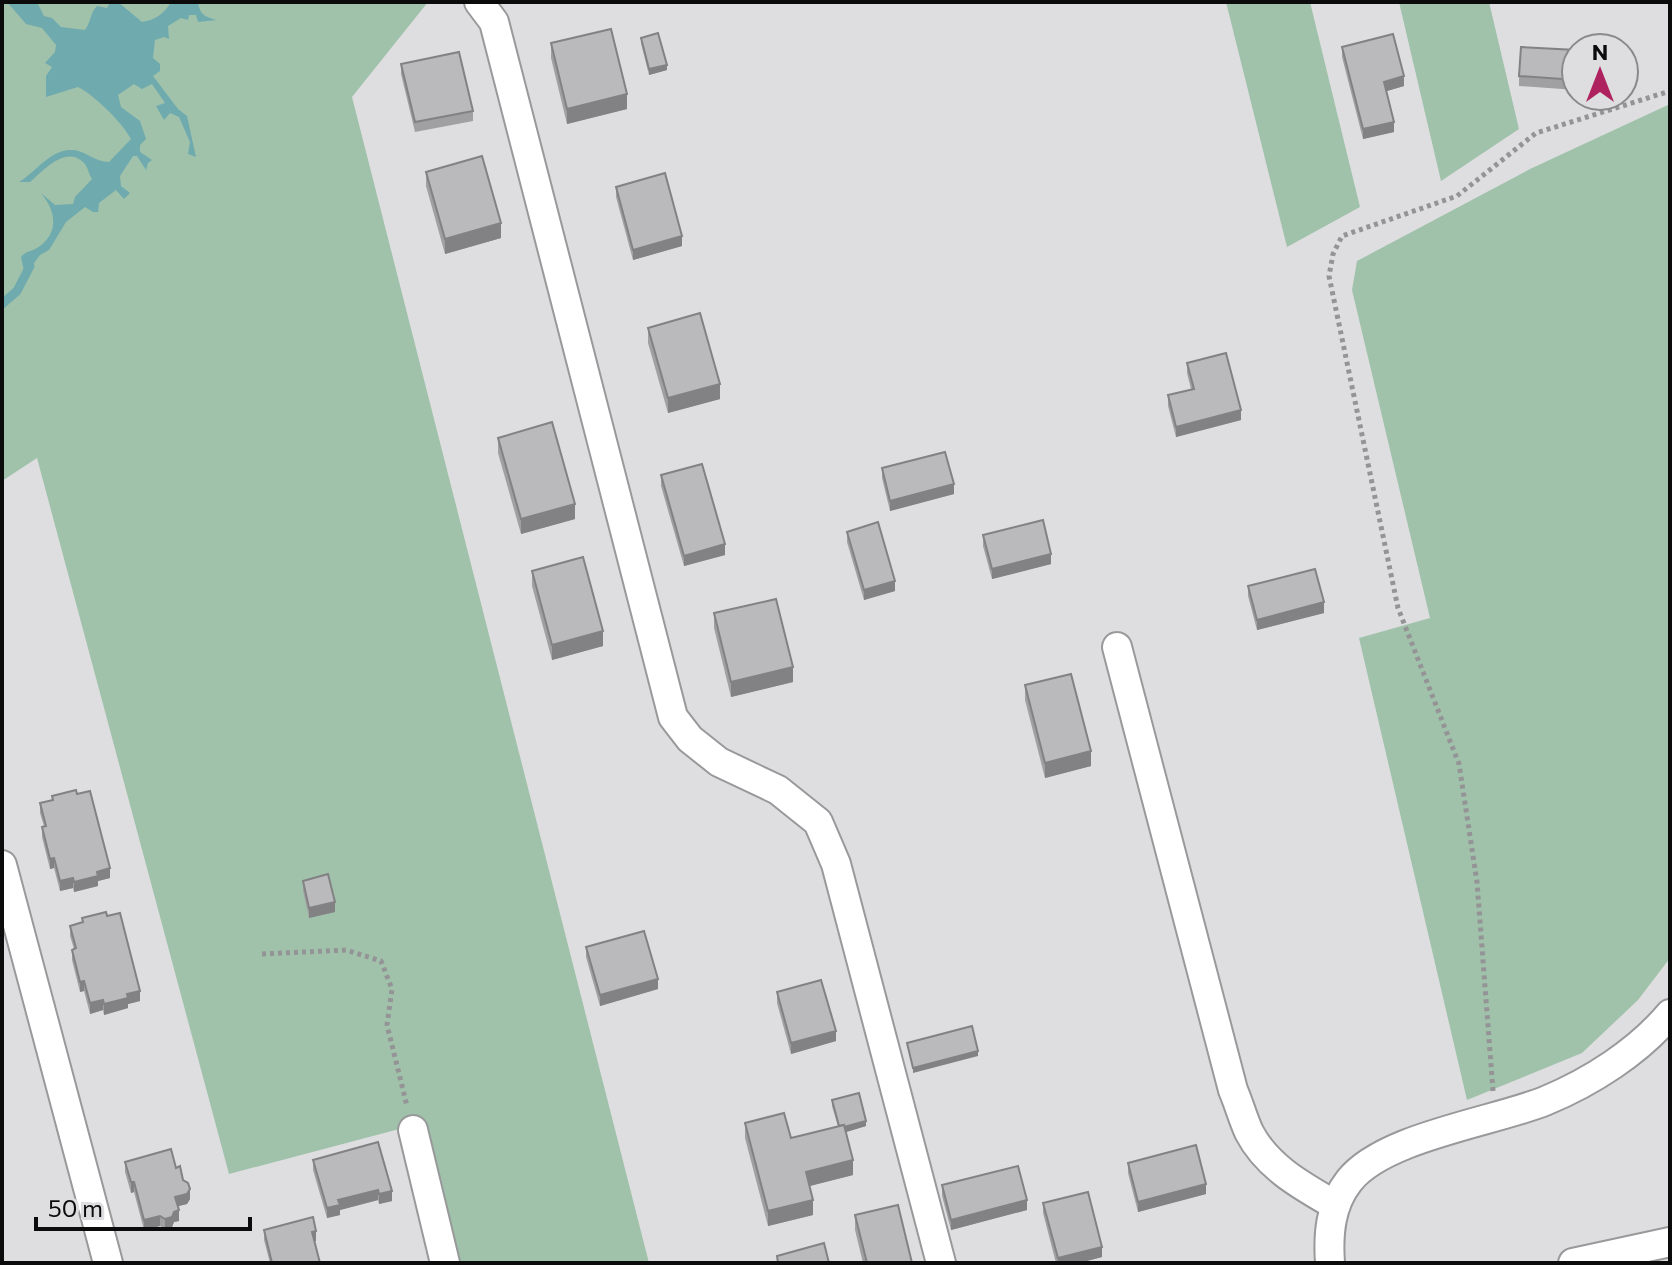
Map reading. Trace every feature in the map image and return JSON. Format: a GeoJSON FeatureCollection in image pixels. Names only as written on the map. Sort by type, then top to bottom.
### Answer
{"type":"FeatureCollection","features":[{"type":"Feature","properties":{"kind":"street"},"geometry":{"type":"LineString","coordinates":[[479,2],[494,22],[673,717],[690,739],[719,762],[778,790],[818,822],[836,864],[941,1263]]}},
{"type":"Feature","properties":{"kind":"street"},"geometry":{"type":"LineString","coordinates":[[1117,647],[1233,1090],[1250,1133],[1270,1161],[1296,1183],[1335,1205]]}},
{"type":"Feature","properties":{"kind":"street"},"geometry":{"type":"LineString","coordinates":[[2,865],[108,1263]]}},
{"type":"Feature","properties":{"kind":"street"},"geometry":{"type":"LineString","coordinates":[[1330,1263],[1328,1237],[1335,1205],[1350,1180],[1379,1158],[1416,1141],[1545,1101],[1594,1076],[1634,1050],[1670,1014]]}},
{"type":"Feature","properties":{"kind":"street"},"geometry":{"type":"LineString","coordinates":[[413,1130],[445,1263]]}},
{"type":"Feature","properties":{"kind":"street"},"geometry":{"type":"LineString","coordinates":[[1573,1263],[1670,1242]]}},
{"type":"Feature","properties":{"kind":"path"},"geometry":{"type":"LineString","coordinates":[[1495,1116],[1477,882],[1459,764],[1398,608],[1329,276],[1333,254],[1342,236],[1457,196],[1536,133],[1670,91]]}},
{"type":"Feature","properties":{"kind":"path"},"geometry":{"type":"LineString","coordinates":[[262,954],[346,950],[381,961],[392,989],[387,1025],[413,1130]]}},
{"type":"Feature","properties":{"kind":"green space"},"geometry":{"type":"Polygon","coordinates":[[[2,2],[428,2],[352,97],[649,1263],[459,1263],[422,1123],[229,1174],[37,458],[2,481],[2,2]]]}},
{"type":"Feature","properties":{"kind":"green space"},"geometry":{"type":"Polygon","coordinates":[[[1226,2],[1310,2],[1360,207],[1287,247],[1226,2]]]}},
{"type":"Feature","properties":{"kind":"green space"},"geometry":{"type":"Polygon","coordinates":[[[1399,2],[1489,2],[1519,129],[1441,181],[1399,2]]]}},
{"type":"Feature","properties":{"kind":"green space"},"geometry":{"type":"Polygon","coordinates":[[[1670,104],[1670,958],[1638,1000],[1582,1053],[1467,1100],[1359,638],[1430,618],[1352,290],[1357,261],[1530,169],[1670,104]]]}},
{"type":"Feature","properties":{"kind":"water"},"geometry":{"type":"Polygon","coordinates":[[[7,2],[37,2],[44,16],[52,18],[61,27],[85,30],[97,6],[107,8],[110,2],[118,2],[142,22],[159,16],[171,2],[198,2],[204,15],[217,20],[198,22],[196,15],[189,15],[188,20],[181,18],[168,26],[169,39],[155,40],[153,58],[160,64],[160,71],[153,76],[187,116],[196,157],[188,154],[190,142],[179,117],[170,113],[164,120],[156,106],[165,103],[152,84],[142,89],[134,84],[118,95],[121,107],[140,121],[146,139],[140,145],[140,152],[152,160],[146,170],[137,156],[133,156],[120,176],[121,186],[130,193],[124,199],[116,190],[99,203],[98,212],[85,207],[66,222],[49,250],[40,255],[25,275],[21,257],[44,242],[52,229],[50,207],[41,193],[55,205],[73,204],[75,197],[92,179],[83,162],[69,157],[54,162],[30,182],[19,182],[65,150],[78,151],[109,162],[131,139],[107,110],[78,87],[46,97],[46,76],[52,67],[45,63],[55,52],[56,45],[42,28],[26,24],[7,2]]]}},
{"type":"Feature","properties":{"kind":"building"},"geometry":{"type":"Polygon","coordinates":[[[611,29],[627,94],[567,109],[551,43],[611,29]]]}},
{"type":"Feature","properties":{"kind":"building"},"geometry":{"type":"Polygon","coordinates":[[[658,33],[667,65],[649,69],[641,38],[658,33]]]}},
{"type":"Feature","properties":{"kind":"building"},"geometry":{"type":"Polygon","coordinates":[[[1393,34],[1404,76],[1384,82],[1394,122],[1363,129],[1342,47],[1393,34]]]}},
{"type":"Feature","properties":{"kind":"building"},"geometry":{"type":"Polygon","coordinates":[[[1521,47],[1560,49],[1560,79],[1519,76],[1521,47]]]}},
{"type":"Feature","properties":{"kind":"building"},"geometry":{"type":"Polygon","coordinates":[[[459,52],[473,111],[415,122],[401,64],[459,52]]]}},
{"type":"Feature","properties":{"kind":"building"},"geometry":{"type":"Polygon","coordinates":[[[482,156],[501,223],[445,239],[426,172],[482,156]]]}},
{"type":"Feature","properties":{"kind":"building"},"geometry":{"type":"Polygon","coordinates":[[[665,173],[682,236],[633,250],[616,187],[665,173]]]}},
{"type":"Feature","properties":{"kind":"building"},"geometry":{"type":"Polygon","coordinates":[[[700,313],[720,384],[668,398],[648,328],[700,313]]]}},
{"type":"Feature","properties":{"kind":"building"},"geometry":{"type":"Polygon","coordinates":[[[1226,353],[1241,410],[1176,427],[1168,395],[1194,389],[1187,363],[1226,353]]]}},
{"type":"Feature","properties":{"kind":"building"},"geometry":{"type":"Polygon","coordinates":[[[552,422],[575,504],[521,519],[498,438],[552,422]]]}},
{"type":"Feature","properties":{"kind":"building"},"geometry":{"type":"Polygon","coordinates":[[[945,452],[954,484],[890,501],[882,468],[945,452]]]}},
{"type":"Feature","properties":{"kind":"building"},"geometry":{"type":"Polygon","coordinates":[[[702,464],[725,544],[684,556],[661,475],[702,464]]]}},
{"type":"Feature","properties":{"kind":"building"},"geometry":{"type":"Polygon","coordinates":[[[1043,520],[1051,554],[992,569],[983,535],[1043,520]]]}},
{"type":"Feature","properties":{"kind":"building"},"geometry":{"type":"Polygon","coordinates":[[[878,522],[895,581],[864,590],[847,532],[878,522]]]}},
{"type":"Feature","properties":{"kind":"building"},"geometry":{"type":"Polygon","coordinates":[[[583,557],[603,631],[552,645],[532,571],[583,557]]]}},
{"type":"Feature","properties":{"kind":"building"},"geometry":{"type":"Polygon","coordinates":[[[1315,569],[1324,602],[1257,620],[1248,586],[1315,569]]]}},
{"type":"Feature","properties":{"kind":"building"},"geometry":{"type":"Polygon","coordinates":[[[776,599],[793,667],[731,682],[714,613],[776,599]]]}},
{"type":"Feature","properties":{"kind":"building"},"geometry":{"type":"Polygon","coordinates":[[[1071,674],[1091,751],[1045,763],[1025,685],[1071,674]]]}},
{"type":"Feature","properties":{"kind":"building"},"geometry":{"type":"Polygon","coordinates":[[[76,790],[77,794],[90,791],[110,868],[97,872],[98,876],[74,882],[73,878],[60,881],[54,858],[50,859],[40,803],[53,800],[52,796],[76,790]]]}},
{"type":"Feature","properties":{"kind":"building"},"geometry":{"type":"Polygon","coordinates":[[[328,874],[335,902],[309,908],[303,881],[328,874]]]}},
{"type":"Feature","properties":{"kind":"building"},"geometry":{"type":"Polygon","coordinates":[[[106,912],[107,916],[120,913],[140,991],[127,994],[128,998],[104,1004],[103,1000],[90,1003],[84,981],[80,982],[70,926],[83,922],[82,918],[106,912]]]}},
{"type":"Feature","properties":{"kind":"building"},"geometry":{"type":"Polygon","coordinates":[[[644,931],[658,979],[600,995],[586,947],[644,931]]]}},
{"type":"Feature","properties":{"kind":"building"},"geometry":{"type":"Polygon","coordinates":[[[821,980],[836,1031],[791,1043],[777,992],[821,980]]]}},
{"type":"Feature","properties":{"kind":"building"},"geometry":{"type":"Polygon","coordinates":[[[972,1026],[978,1051],[913,1068],[907,1043],[972,1026]]]}},
{"type":"Feature","properties":{"kind":"building"},"geometry":{"type":"Polygon","coordinates":[[[859,1093],[866,1121],[839,1126],[832,1100],[859,1093]]]}},
{"type":"Feature","properties":{"kind":"building"},"geometry":{"type":"Polygon","coordinates":[[[784,1113],[791,1138],[844,1125],[853,1160],[806,1172],[813,1200],[768,1211],[745,1123],[784,1113]]]}},
{"type":"Feature","properties":{"kind":"building"},"geometry":{"type":"Polygon","coordinates":[[[378,1142],[392,1191],[379,1194],[378,1190],[338,1200],[340,1205],[327,1208],[313,1160],[378,1142]]]}},
{"type":"Feature","properties":{"kind":"building"},"geometry":{"type":"Polygon","coordinates":[[[1196,1145],[1206,1184],[1138,1202],[1128,1163],[1196,1145]]]}},
{"type":"Feature","properties":{"kind":"building"},"geometry":{"type":"Polygon","coordinates":[[[171,1149],[176,1168],[180,1166],[183,1180],[190,1189],[187,1194],[175,1197],[179,1210],[172,1217],[144,1220],[125,1162],[171,1149]]]}},
{"type":"Feature","properties":{"kind":"building"},"geometry":{"type":"Polygon","coordinates":[[[1018,1166],[1027,1200],[951,1220],[942,1185],[1018,1166]]]}},
{"type":"Feature","properties":{"kind":"building"},"geometry":{"type":"Polygon","coordinates":[[[1088,1192],[1102,1247],[1058,1258],[1043,1203],[1088,1192]]]}},
{"type":"Feature","properties":{"kind":"building"},"geometry":{"type":"Polygon","coordinates":[[[898,1205],[912,1263],[867,1263],[855,1215],[898,1205]]]}},
{"type":"Feature","properties":{"kind":"building"},"geometry":{"type":"Polygon","coordinates":[[[313,1217],[316,1231],[312,1232],[320,1263],[272,1263],[264,1230],[313,1217]]]}},
{"type":"Feature","properties":{"kind":"building"},"geometry":{"type":"Polygon","coordinates":[[[824,1243],[829,1263],[778,1263],[777,1256],[824,1243]]]}},
{"type":"Feature","properties":{"kind":"waterway"},"geometry":{"type":"LineString","coordinates":[[2,304],[17,291],[30,266]]}}]}
